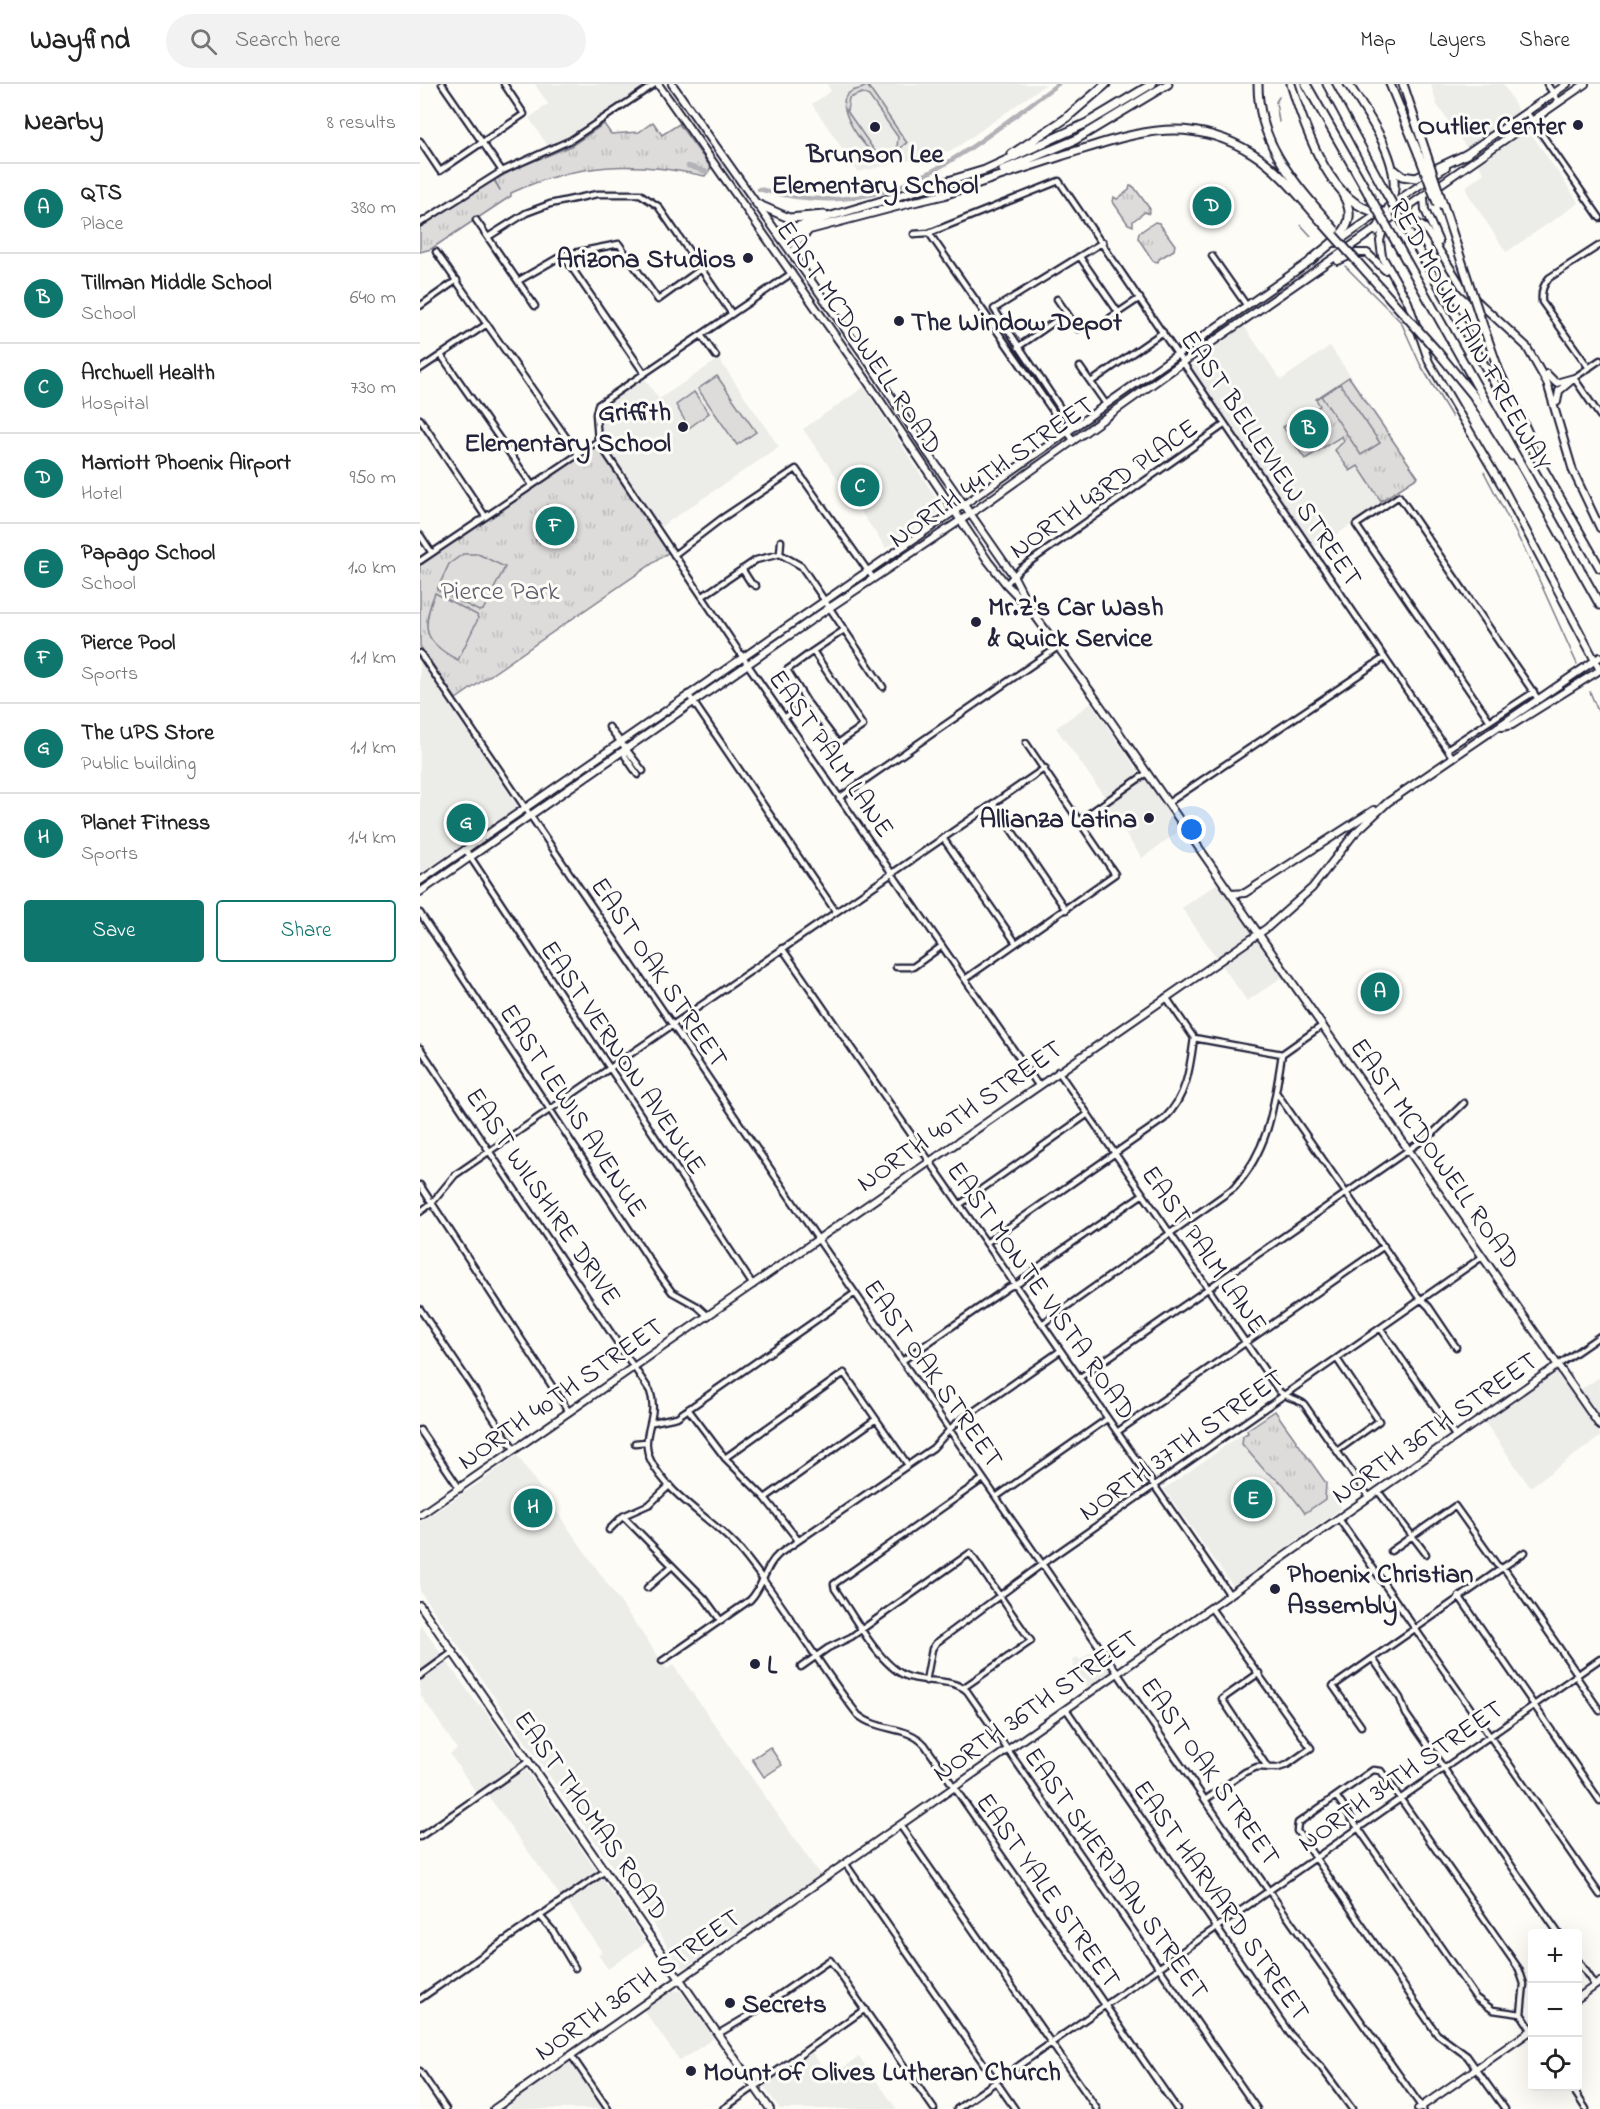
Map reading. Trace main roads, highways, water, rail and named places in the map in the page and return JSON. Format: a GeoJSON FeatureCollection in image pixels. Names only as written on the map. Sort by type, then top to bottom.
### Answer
{"type":"FeatureCollection","features":[{"type":"Feature","properties":{"kind":"highway"},"geometry":{"type":"LineString","coordinates":[[939,185],[1021,149],[1065,118],[1106,84]]}},
{"type":"Feature","properties":{"kind":"highway"},"geometry":{"type":"LineString","coordinates":[[779,234],[985,170],[1100,116],[1152,84]]}},
{"type":"Feature","properties":{"kind":"highway"},"geometry":{"type":"LineString","coordinates":[[914,202],[1061,146],[1121,115],[1168,84]]}},
{"type":"Feature","properties":{"kind":"highway"},"geometry":{"type":"LineString","coordinates":[[1258,84],[1262,118],[1275,154],[1322,218]]}},
{"type":"Feature","properties":{"kind":"highway"},"geometry":{"type":"LineString","coordinates":[[1291,84],[1307,134],[1349,206],[1350,220],[1344,231],[1311,260]]}},
{"type":"Feature","properties":{"kind":"highway","name":"RED MOUNTAIN FREEWAY"},"geometry":{"type":"LineString","coordinates":[[1306,84],[1600,605]]}},
{"type":"Feature","properties":{"kind":"highway","name":"RED MOUNTAIN FREEWAY"},"geometry":{"type":"LineString","coordinates":[[1326,84],[1600,568]]}},
{"type":"Feature","properties":{"kind":"highway"},"geometry":{"type":"LineString","coordinates":[[1348,84],[1371,121],[1387,157],[1398,174],[1414,179],[1467,154]]}},
{"type":"Feature","properties":{"kind":"highway"},"geometry":{"type":"LineString","coordinates":[[1390,84],[1422,153]]}},
{"type":"Feature","properties":{"kind":"highway"},"geometry":{"type":"LineString","coordinates":[[1403,84],[1422,153],[1481,320],[1508,391],[1560,497]]}},
{"type":"Feature","properties":{"kind":"highway"},"geometry":{"type":"LineString","coordinates":[[779,234],[814,229],[944,195],[1133,133],[1175,129],[1216,136],[1256,155],[1277,172],[1322,218],[1468,389],[1529,480]]}},
{"type":"Feature","properties":{"kind":"highway"},"geometry":{"type":"LineString","coordinates":[[1376,231],[1387,214],[1394,186],[1387,157]]}},
{"type":"Feature","properties":{"kind":"highway"},"geometry":{"type":"LineString","coordinates":[[1331,174],[1356,204],[1387,214],[1409,207]]}},
{"type":"Feature","properties":{"kind":"highway"},"geometry":{"type":"LineString","coordinates":[[757,204],[779,215],[794,218],[847,211]]}},
{"type":"Feature","properties":{"kind":"highway"},"geometry":{"type":"LineString","coordinates":[[795,257],[797,240],[814,229]]}},
{"type":"Feature","properties":{"kind":"main road","name":"EAST MCDOWELL ROAD"},"geometry":{"type":"LineString","coordinates":[[656,84],[841,343],[960,521],[1005,584],[1031,610],[1147,773],[1600,1425]]}},
{"type":"Feature","properties":{"kind":"main road","name":"EAST MCDOWELL ROAD"},"geometry":{"type":"LineString","coordinates":[[672,84],[890,394],[963,505],[1013,575],[1031,610]]}},
{"type":"Feature","properties":{"kind":"main road"},"geometry":{"type":"LineString","coordinates":[[1467,154],[1568,84]]}},
{"type":"Feature","properties":{"kind":"main road"},"geometry":{"type":"LineString","coordinates":[[1409,207],[1586,84]]}},
{"type":"Feature","properties":{"kind":"main road"},"geometry":{"type":"LineString","coordinates":[[702,147],[711,141]]}},
{"type":"Feature","properties":{"kind":"main road","name":"NORTH 44TH STREET"},"geometry":{"type":"LineString","coordinates":[[420,881],[524,807],[693,702],[747,663],[960,521],[1182,363],[1376,231],[1384,225],[1387,214],[1401,198],[1467,154]]}},
{"type":"Feature","properties":{"kind":"main road"},"geometry":{"type":"LineString","coordinates":[[1424,198],[1425,210],[1450,270]]}},
{"type":"Feature","properties":{"kind":"main road"},"geometry":{"type":"LineString","coordinates":[[1387,214],[1412,220],[1425,228],[1450,270]]}},
{"type":"Feature","properties":{"kind":"main road","name":"NORTH 44TH STREET"},"geometry":{"type":"LineString","coordinates":[[420,892],[530,814],[688,694],[963,505],[1367,221],[1387,214]]}},
{"type":"Feature","properties":{"kind":"main road"},"geometry":{"type":"LineString","coordinates":[[1384,225],[1380,241],[1381,252],[1401,289]]}},
{"type":"Feature","properties":{"kind":"main road"},"geometry":{"type":"LineString","coordinates":[[769,240],[779,234]]}},
{"type":"Feature","properties":{"kind":"main road"},"geometry":{"type":"LineString","coordinates":[[1322,268],[1356,253],[1367,253],[1376,259],[1401,289]]}},
{"type":"Feature","properties":{"kind":"main road","name":"RED MOUNTAIN FREEWAY"},"geometry":{"type":"LineString","coordinates":[[1450,270],[1468,293],[1526,346],[1547,383],[1576,481],[1600,528]]}},
{"type":"Feature","properties":{"kind":"main road"},"geometry":{"type":"LineString","coordinates":[[792,273],[803,275],[816,287]]}},
{"type":"Feature","properties":{"kind":"main road","name":"RED MOUNTAIN FREEWAY"},"geometry":{"type":"LineString","coordinates":[[1401,289],[1432,369],[1505,491],[1597,659],[1600,670]]}},
{"type":"Feature","properties":{"kind":"main road"},"geometry":{"type":"LineString","coordinates":[[812,302],[821,294]]}},
{"type":"Feature","properties":{"kind":"main road"},"geometry":{"type":"LineString","coordinates":[[1215,341],[1244,315],[1247,306],[1261,309]]}},
{"type":"Feature","properties":{"kind":"main road"},"geometry":{"type":"LineString","coordinates":[[841,343],[846,330]]}},
{"type":"Feature","properties":{"kind":"main road"},"geometry":{"type":"LineString","coordinates":[[1526,346],[1552,381],[1560,383],[1574,378],[1557,393],[1558,418]]}},
{"type":"Feature","properties":{"kind":"main road"},"geometry":{"type":"LineString","coordinates":[[880,400],[890,394]]}},
{"type":"Feature","properties":{"kind":"main road"},"geometry":{"type":"LineString","coordinates":[[887,412],[896,405]]}},
{"type":"Feature","properties":{"kind":"main road","name":"NORTH 40TH STREET"},"geometry":{"type":"LineString","coordinates":[[420,1515],[1259,933],[1312,888],[1354,834],[1388,802],[1501,727],[1508,719],[1597,659]]}},
{"type":"Feature","properties":{"kind":"main road","name":"NORTH 40TH STREET"},"geometry":{"type":"LineString","coordinates":[[1501,727],[1512,725],[1600,670]]}},
{"type":"Feature","properties":{"kind":"main road"},"geometry":{"type":"LineString","coordinates":[[1232,894],[1245,893],[1338,831],[1388,802]]}},
{"type":"Feature","properties":{"kind":"main road","name":"NORTH 36TH STREET"},"geometry":{"type":"LineString","coordinates":[[494,2109],[1558,1365]]}},
{"type":"Feature","properties":{"kind":"main road","name":"EAST THOMAS ROAD"},"geometry":{"type":"LineString","coordinates":[[420,1605],[770,2109]]}},
{"type":"Feature","properties":{"kind":"main road"},"geometry":{"type":"LineString","coordinates":[[1582,1995],[1597,1984]]}},
{"type":"Feature","properties":{"kind":"main road"},"geometry":{"type":"LineString","coordinates":[[1421,2108],[1528,2034]]}},
{"type":"Feature","properties":{"kind":"waterway"},"geometry":{"type":"LineString","coordinates":[[759,189],[806,198],[847,198],[886,191],[921,177],[955,158],[1058,84]]}},
{"type":"Feature","properties":{"kind":"waterway"},"geometry":{"type":"LineString","coordinates":[[1279,97],[1276,102],[1279,122]]}},
{"type":"Feature","properties":{"kind":"waterway"},"geometry":{"type":"LineString","coordinates":[[688,166],[707,172]]}},
{"type":"Feature","properties":{"kind":"waterway"},"geometry":{"type":"LineString","coordinates":[[493,178],[500,190]]}},
{"type":"Feature","properties":{"kind":"waterway"},"geometry":{"type":"LineString","coordinates":[[1301,225],[1311,236]]}},
{"type":"Feature","properties":{"kind":"waterway"},"geometry":{"type":"LineString","coordinates":[[1345,266],[1401,322],[1420,364],[1452,417]]}},
{"type":"Feature","properties":{"kind":"waterway"},"geometry":{"type":"LineString","coordinates":[[1484,472],[1531,562],[1577,664]]}},
{"type":"Feature","properties":{"kind":"waterway"},"geometry":{"type":"LineString","coordinates":[[1590,692],[1600,716]]}},
{"type":"Feature","properties":{"kind":"place","name":"Outlier Center"},"geometry":{"type":"Point","coordinates":[1578,125]}},
{"type":"Feature","properties":{"kind":"place","name":"Brunson Lee Elementary School"},"geometry":{"type":"Point","coordinates":[875,127]}},
{"type":"Feature","properties":{"kind":"place","name":"Marriott Phoenix Airport"},"geometry":{"type":"Point","coordinates":[1212,206]}},
{"type":"Feature","properties":{"kind":"place","name":"Arizona Studios"},"geometry":{"type":"Point","coordinates":[748,258]}},
{"type":"Feature","properties":{"kind":"place","name":"The Window Depot"},"geometry":{"type":"Point","coordinates":[899,321]}},
{"type":"Feature","properties":{"kind":"place","name":"Griffith Elementary School"},"geometry":{"type":"Point","coordinates":[683,427]}},
{"type":"Feature","properties":{"kind":"place","name":"Tillman Middle School"},"geometry":{"type":"Point","coordinates":[1309,429]}},
{"type":"Feature","properties":{"kind":"place","name":"Archwell Health"},"geometry":{"type":"Point","coordinates":[860,487]}},
{"type":"Feature","properties":{"kind":"place","name":"Pierce Pool"},"geometry":{"type":"Point","coordinates":[555,526]}},
{"type":"Feature","properties":{"kind":"place","name":"Mr.Z's Car Wash & Quick Service"},"geometry":{"type":"Point","coordinates":[976,622]}},
{"type":"Feature","properties":{"kind":"place","name":"Allianza Latina"},"geometry":{"type":"Point","coordinates":[1149,818]}},
{"type":"Feature","properties":{"kind":"place","name":"The UPS Store"},"geometry":{"type":"Point","coordinates":[466,823]}},
{"type":"Feature","properties":{"kind":"place","name":"QTS"},"geometry":{"type":"Point","coordinates":[1380,992]}},
{"type":"Feature","properties":{"kind":"place","name":"Papago School"},"geometry":{"type":"Point","coordinates":[1253,1499]}},
{"type":"Feature","properties":{"kind":"place","name":"Planet Fitness"},"geometry":{"type":"Point","coordinates":[533,1508]}},
{"type":"Feature","properties":{"kind":"place","name":"Phoenix Christian Assembly"},"geometry":{"type":"Point","coordinates":[1275,1589]}},
{"type":"Feature","properties":{"kind":"place","name":"L"},"geometry":{"type":"Point","coordinates":[755,1664]}},
{"type":"Feature","properties":{"kind":"place","name":"Secrets"},"geometry":{"type":"Point","coordinates":[730,2003]}},
{"type":"Feature","properties":{"kind":"place","name":"Mount of Olives Lutheran Church"},"geometry":{"type":"Point","coordinates":[691,2071]}},
{"type":"Feature","properties":{"kind":"park label","name":"Pierce Park"},"geometry":{"type":"Point","coordinates":[500,590]}}]}
